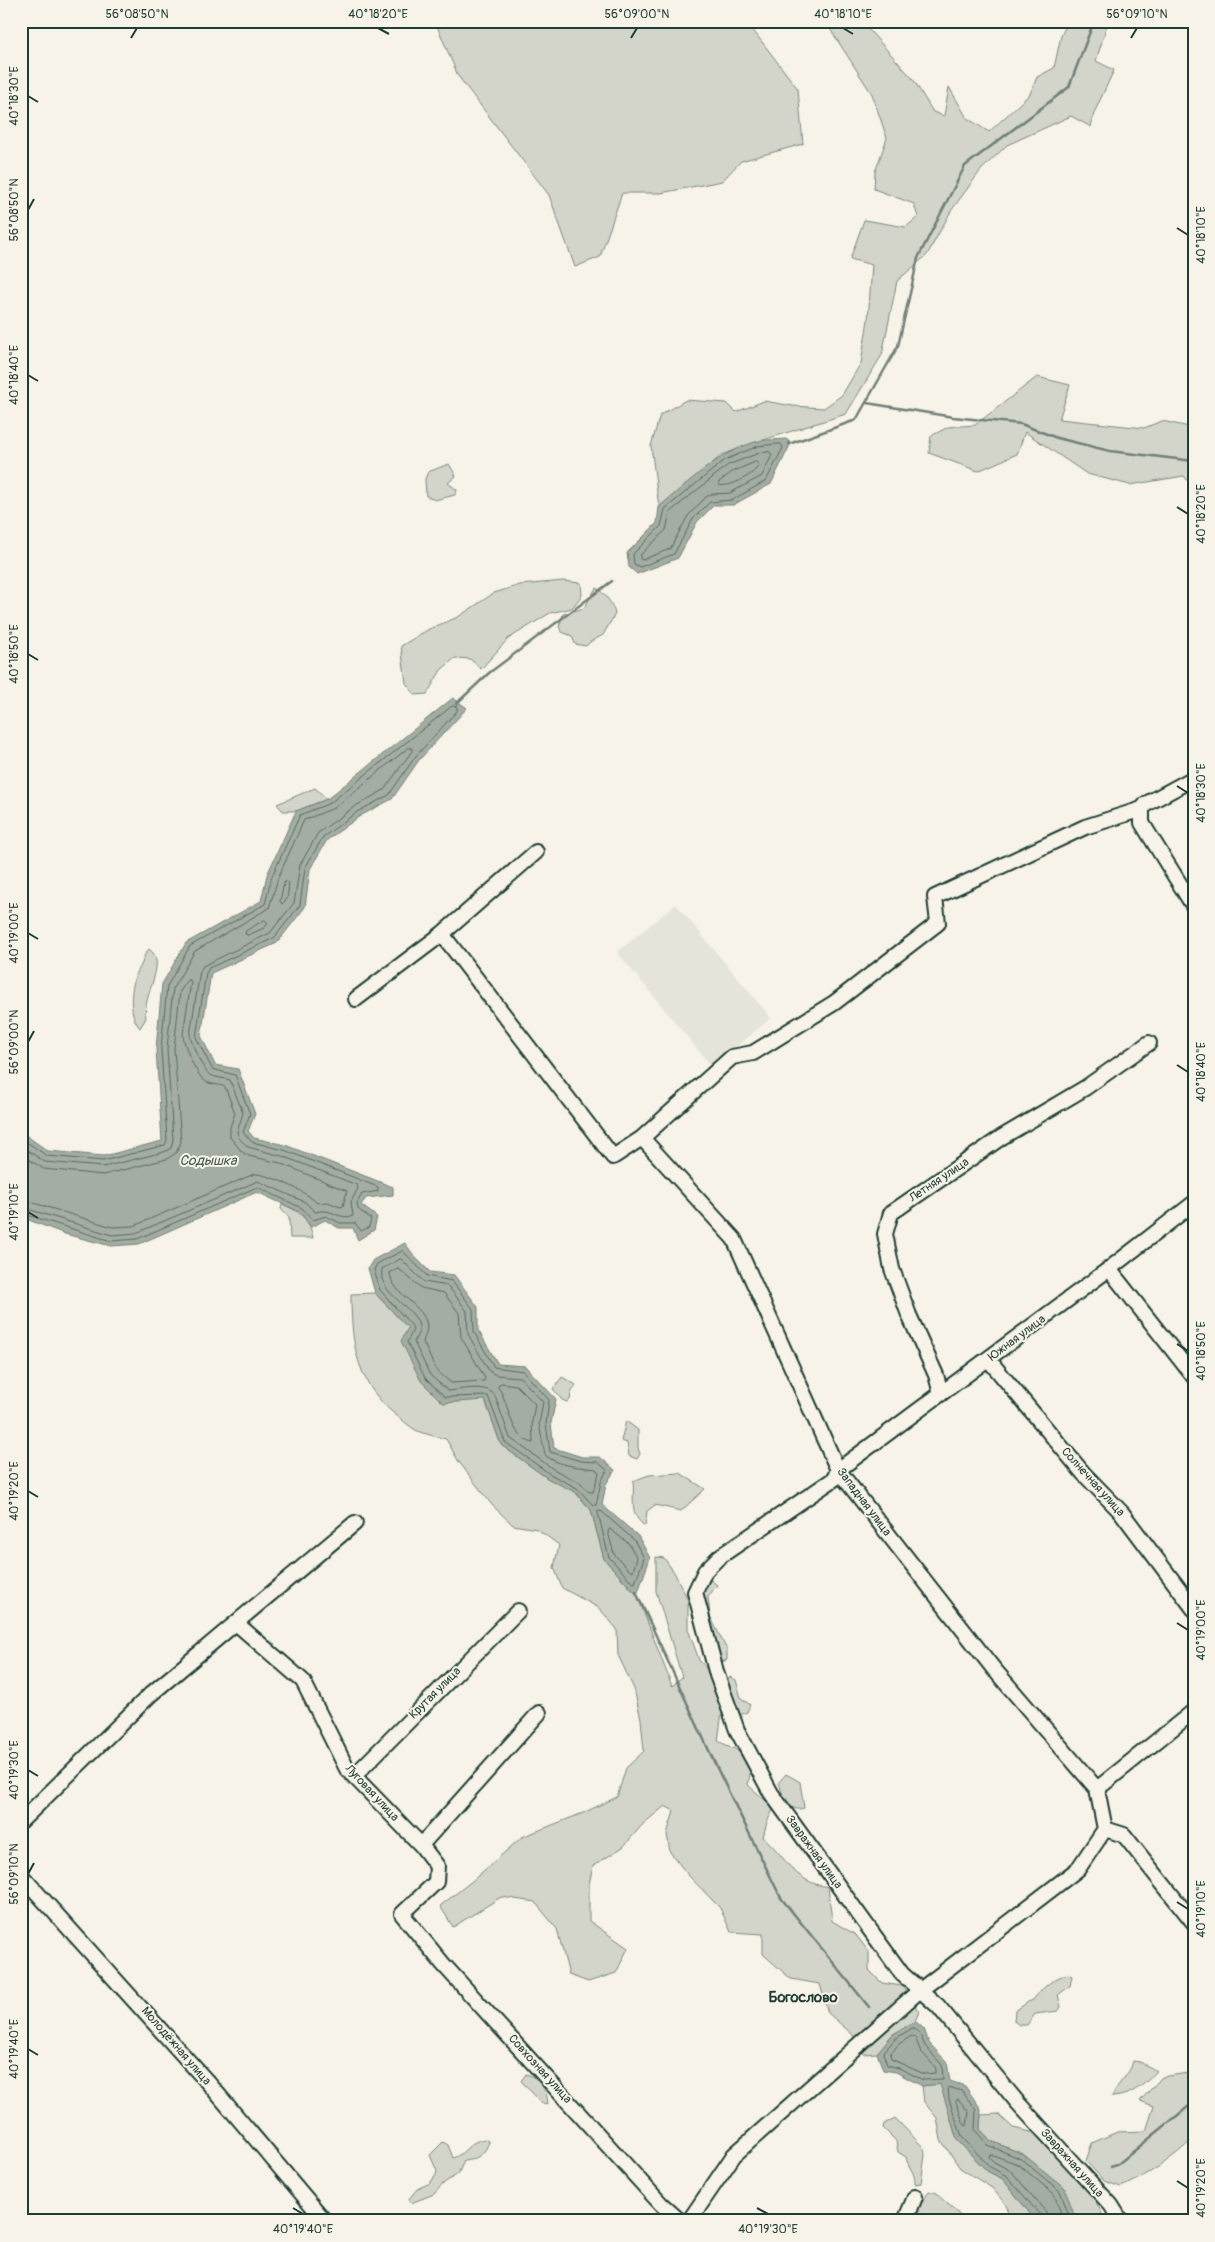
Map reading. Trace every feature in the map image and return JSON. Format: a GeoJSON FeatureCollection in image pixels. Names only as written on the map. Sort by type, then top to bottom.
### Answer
{"type":"FeatureCollection","features":[{"type":"Feature","properties":{"kind":"street"},"geometry":{"type":"LineString","coordinates":[[442,934],[613,1156],[642,1138],[732,1057],[753,1053],[834,1003],[938,923],[935,896],[1086,827],[1144,806],[1194,778]]}},
{"type":"Feature","properties":{"kind":"street"},"geometry":{"type":"LineString","coordinates":[[1144,806],[1142,822],[1194,907]]}},
{"type":"Feature","properties":{"kind":"street"},"geometry":{"type":"LineString","coordinates":[[356,999],[442,934],[536,852]]}},
{"type":"Feature","properties":{"kind":"street","name":"Летняя улица"},"geometry":{"type":"LineString","coordinates":[[941,1394],[936,1375],[909,1315],[892,1269],[884,1234],[891,1213],[1002,1137],[1085,1088],[1149,1043]]}},
{"type":"Feature","properties":{"kind":"street","name":"Западная улица"},"geometry":{"type":"LineString","coordinates":[[642,1138],[734,1239],[838,1470],[993,1668],[1097,1789]]}},
{"type":"Feature","properties":{"kind":"street","name":"Южная улица"},"geometry":{"type":"LineString","coordinates":[[838,1470],[1109,1269],[1194,1203]]}},
{"type":"Feature","properties":{"kind":"street"},"geometry":{"type":"LineString","coordinates":[[1109,1269],[1194,1377]]}},
{"type":"Feature","properties":{"kind":"street","name":"Солнечная улица"},"geometry":{"type":"LineString","coordinates":[[988,1359],[1084,1474],[1122,1513],[1194,1609]]}},
{"type":"Feature","properties":{"kind":"street","name":"Завражная улица"},"geometry":{"type":"LineString","coordinates":[[838,1470],[834,1480],[719,1557],[705,1572],[695,1592],[717,1675],[737,1730],[771,1793],[902,1974],[938,2006],[1018,2103],[1111,2205],[1121,2221]]}},
{"type":"Feature","properties":{"kind":"street"},"geometry":{"type":"LineString","coordinates":[[21,1821],[151,1694],[355,1523]]}},
{"type":"Feature","properties":{"kind":"street","name":"Крутая улица"},"geometry":{"type":"LineString","coordinates":[[354,1776],[518,1611]]}},
{"type":"Feature","properties":{"kind":"street","name":"Луговая улица"},"geometry":{"type":"LineString","coordinates":[[236,1623],[304,1681],[347,1769],[421,1845],[437,1866],[436,1882],[402,1914]]}},
{"type":"Feature","properties":{"kind":"street"},"geometry":{"type":"LineString","coordinates":[[689,2221],[734,2156],[919,1991],[1078,1869],[1105,1829],[1097,1789],[1194,1711]]}},
{"type":"Feature","properties":{"kind":"street"},"geometry":{"type":"LineString","coordinates":[[421,1845],[539,1712]]}},
{"type":"Feature","properties":{"kind":"street"},"geometry":{"type":"LineString","coordinates":[[1105,1829],[1124,1836],[1194,1924]]}},
{"type":"Feature","properties":{"kind":"street","name":"Молодёжная улица"},"geometry":{"type":"LineString","coordinates":[[21,1876],[211,2086],[325,2221]]}},
{"type":"Feature","properties":{"kind":"street","name":"Совхозная улица"},"geometry":{"type":"LineString","coordinates":[[402,1914],[443,1964],[661,2204],[680,2221]]}},
{"type":"Feature","properties":{"kind":"street"},"geometry":{"type":"LineString","coordinates":[[905,2221],[915,2197]]}},
{"type":"Feature","properties":{"kind":"shaded area"},"geometry":{"type":"Polygon","coordinates":[[[435,21],[750,21],[752,29],[798,89],[803,144],[741,161],[722,181],[661,193],[622,193],[600,257],[575,267],[549,195],[458,76],[435,21]]]}},
{"type":"Feature","properties":{"kind":"shaded area"},"geometry":{"type":"Polygon","coordinates":[[[825,21],[861,21],[913,79],[933,112],[944,116],[949,87],[967,118],[989,132],[1030,94],[1037,77],[1054,68],[1061,36],[1068,21],[1111,21],[1107,25],[1096,61],[1114,70],[1094,113],[1091,127],[1071,116],[1007,145],[981,170],[951,211],[927,255],[897,281],[882,355],[846,414],[722,455],[659,507],[651,446],[660,415],[686,400],[727,403],[736,412],[764,401],[793,406],[824,408],[842,395],[861,363],[868,320],[872,265],[850,259],[864,220],[906,227],[918,217],[914,204],[874,189],[875,172],[887,138],[872,94],[825,21]]]}},
{"type":"Feature","properties":{"kind":"shaded area"},"geometry":{"type":"Polygon","coordinates":[[[1037,377],[1070,385],[1059,419],[1144,428],[1162,421],[1194,428],[1194,489],[1184,476],[1130,485],[1087,474],[1025,432],[1017,454],[978,471],[929,453],[931,436],[948,427],[975,425],[1037,377]]]}},
{"type":"Feature","properties":{"kind":"shaded area"},"geometry":{"type":"Polygon","coordinates":[[[449,464],[456,476],[448,483],[457,490],[455,495],[435,500],[426,496],[425,479],[428,472],[449,464]]]}},
{"type":"Feature","properties":{"kind":"shaded area"},"geometry":{"type":"Polygon","coordinates":[[[563,581],[581,583],[582,595],[572,608],[550,613],[508,639],[481,669],[470,659],[455,658],[441,670],[427,694],[415,695],[406,683],[401,646],[429,629],[458,617],[494,593],[520,585],[563,581]]]}},
{"type":"Feature","properties":{"kind":"shaded area"},"geometry":{"type":"Polygon","coordinates":[[[596,588],[608,599],[615,614],[603,635],[586,646],[575,644],[572,636],[562,632],[559,627],[563,614],[584,608],[596,588]]]}},
{"type":"Feature","properties":{"kind":"shaded area"},"geometry":{"type":"Polygon","coordinates":[[[315,788],[327,799],[296,811],[283,811],[277,804],[315,788]]]}},
{"type":"Feature","properties":{"kind":"shaded area"},"geometry":{"type":"Polygon","coordinates":[[[676,904],[771,1018],[712,1067],[617,952],[676,904]]]}},
{"type":"Feature","properties":{"kind":"shaded area"},"geometry":{"type":"Polygon","coordinates":[[[149,949],[154,955],[156,971],[147,1000],[146,1018],[140,1028],[132,1011],[132,990],[136,974],[149,949]]]}},
{"type":"Feature","properties":{"kind":"shaded area"},"geometry":{"type":"Polygon","coordinates":[[[282,1204],[303,1216],[312,1231],[313,1238],[290,1238],[289,1218],[281,1209],[282,1204]]]}},
{"type":"Feature","properties":{"kind":"shaded area"},"geometry":{"type":"Polygon","coordinates":[[[375,1293],[408,1328],[485,1400],[501,1445],[547,1478],[575,1492],[591,1510],[604,1559],[637,1595],[672,1686],[682,1677],[656,1591],[656,1557],[664,1558],[674,1572],[688,1600],[688,1629],[699,1660],[712,1675],[723,1705],[718,1741],[737,1750],[751,1768],[748,1785],[774,1808],[767,1822],[763,1837],[798,1874],[806,1880],[828,1887],[832,1921],[856,1935],[869,1952],[869,1970],[882,1983],[902,1986],[919,2012],[915,2021],[892,2035],[877,2053],[864,2054],[852,2034],[828,2013],[820,1984],[791,1979],[763,1954],[763,1934],[731,1932],[720,1908],[688,1875],[670,1852],[667,1834],[674,1811],[665,1806],[643,1824],[623,1847],[593,1866],[589,1884],[589,1921],[628,1948],[616,1973],[588,1982],[569,1975],[557,1929],[535,1902],[501,1897],[453,1927],[440,1906],[522,1837],[583,1813],[617,1797],[626,1768],[644,1751],[641,1719],[634,1689],[618,1655],[617,1629],[599,1608],[562,1588],[554,1567],[559,1545],[537,1529],[513,1525],[492,1505],[459,1462],[446,1439],[420,1432],[413,1428],[386,1407],[366,1379],[355,1348],[351,1294],[375,1293]]]}},
{"type":"Feature","properties":{"kind":"shaded area"},"geometry":{"type":"Polygon","coordinates":[[[562,1377],[576,1385],[571,1393],[570,1400],[567,1402],[562,1400],[553,1389],[562,1377]]]}},
{"type":"Feature","properties":{"kind":"shaded area"},"geometry":{"type":"Polygon","coordinates":[[[626,1421],[638,1430],[640,1454],[637,1459],[629,1456],[627,1443],[621,1441],[626,1421]]]}},
{"type":"Feature","properties":{"kind":"shaded area"},"geometry":{"type":"Polygon","coordinates":[[[680,1473],[705,1489],[681,1511],[655,1505],[647,1511],[645,1526],[634,1511],[633,1481],[649,1475],[680,1473]]]}},
{"type":"Feature","properties":{"kind":"shaded area"},"geometry":{"type":"Polygon","coordinates":[[[711,1580],[717,1585],[708,1597],[710,1616],[727,1650],[727,1660],[722,1662],[705,1620],[703,1608],[705,1588],[711,1580]]]}},
{"type":"Feature","properties":{"kind":"shaded area"},"geometry":{"type":"Polygon","coordinates":[[[730,1677],[736,1680],[741,1698],[750,1705],[747,1712],[737,1716],[732,1695],[725,1683],[730,1677]]]}},
{"type":"Feature","properties":{"kind":"shaded area"},"geometry":{"type":"Polygon","coordinates":[[[786,1774],[800,1782],[804,1808],[798,1809],[790,1806],[784,1797],[779,1782],[786,1774]]]}},
{"type":"Feature","properties":{"kind":"shaded area"},"geometry":{"type":"Polygon","coordinates":[[[1068,1974],[1072,1976],[1070,1986],[1058,1995],[1061,2007],[1058,2011],[1035,2014],[1027,2025],[1019,2025],[1014,2021],[1015,2011],[1033,2000],[1053,1981],[1068,1974]]]}},
{"type":"Feature","properties":{"kind":"shaded area"},"geometry":{"type":"Polygon","coordinates":[[[1133,2061],[1140,2062],[1157,2071],[1143,2085],[1132,2092],[1112,2097],[1129,2071],[1133,2061]]]}},
{"type":"Feature","properties":{"kind":"shaded area"},"geometry":{"type":"Polygon","coordinates":[[[1194,2072],[1194,2138],[1160,2166],[1121,2187],[1104,2181],[1086,2161],[1092,2143],[1117,2132],[1146,2131],[1154,2106],[1140,2101],[1162,2077],[1194,2072]]]}},
{"type":"Feature","properties":{"kind":"shaded area"},"geometry":{"type":"Polygon","coordinates":[[[526,2074],[535,2078],[542,2085],[548,2104],[542,2103],[521,2081],[526,2074]]]}},
{"type":"Feature","properties":{"kind":"shaded area"},"geometry":{"type":"Polygon","coordinates":[[[941,2084],[957,2140],[987,2171],[1003,2179],[1031,2215],[1039,2221],[1011,2221],[1007,2206],[992,2188],[960,2168],[941,2140],[937,2118],[924,2102],[922,2086],[941,2084]]]}},
{"type":"Feature","properties":{"kind":"shaded area"},"geometry":{"type":"Polygon","coordinates":[[[998,2114],[1013,2128],[1040,2134],[1092,2195],[1102,2213],[1097,2221],[1076,2221],[1072,2212],[1023,2154],[991,2141],[980,2129],[981,2115],[998,2114]]]}},
{"type":"Feature","properties":{"kind":"shaded area"},"geometry":{"type":"Polygon","coordinates":[[[895,2118],[924,2148],[925,2155],[921,2183],[915,2184],[906,2157],[898,2152],[896,2141],[883,2128],[884,2124],[895,2118]]]}},
{"type":"Feature","properties":{"kind":"shaded area"},"geometry":{"type":"Polygon","coordinates":[[[485,2139],[489,2142],[480,2156],[464,2161],[458,2174],[444,2183],[434,2194],[411,2203],[409,2199],[417,2189],[430,2183],[436,2175],[437,2171],[430,2155],[443,2142],[448,2145],[453,2158],[475,2142],[485,2139]]]}},
{"type":"Feature","properties":{"kind":"shaded area"},"geometry":{"type":"Polygon","coordinates":[[[929,2191],[937,2193],[955,2210],[961,2217],[959,2221],[911,2221],[929,2191]]]}},
{"type":"Feature","properties":{"kind":"water"},"geometry":{"type":"Polygon","coordinates":[[[786,439],[791,443],[771,484],[733,505],[714,505],[697,522],[678,558],[637,574],[629,567],[627,553],[657,523],[659,507],[704,469],[741,447],[759,441],[786,439]]]}},
{"type":"Feature","properties":{"kind":"water","name":"Содышка"},"geometry":{"type":"Polygon","coordinates":[[[453,698],[467,708],[419,760],[392,799],[360,816],[327,840],[310,869],[305,907],[277,943],[211,973],[201,1036],[215,1065],[238,1069],[255,1114],[248,1131],[254,1138],[285,1145],[393,1187],[393,1195],[366,1198],[361,1205],[377,1217],[374,1230],[358,1240],[353,1228],[339,1228],[325,1220],[311,1227],[300,1212],[257,1192],[139,1244],[111,1246],[65,1234],[21,1217],[21,1132],[48,1151],[104,1156],[162,1141],[156,1049],[162,984],[186,943],[261,901],[267,875],[296,811],[327,799],[453,698]]]}},
{"type":"Feature","properties":{"kind":"water"},"geometry":{"type":"Polygon","coordinates":[[[405,1243],[414,1256],[430,1272],[454,1275],[478,1307],[478,1330],[498,1364],[525,1366],[556,1399],[551,1423],[554,1448],[582,1457],[600,1457],[615,1470],[606,1484],[602,1505],[638,1536],[650,1558],[637,1595],[604,1559],[591,1510],[575,1492],[547,1478],[501,1445],[485,1400],[443,1403],[421,1381],[401,1341],[408,1328],[375,1293],[368,1268],[373,1260],[405,1243]]]}},
{"type":"Feature","properties":{"kind":"water"},"geometry":{"type":"Polygon","coordinates":[[[915,2021],[924,2029],[929,2043],[947,2062],[950,2081],[965,2086],[981,2109],[980,2129],[991,2141],[1023,2154],[1065,2188],[1076,2221],[1039,2221],[1031,2215],[1003,2179],[987,2171],[957,2140],[940,2084],[922,2086],[896,2072],[883,2070],[877,2053],[892,2035],[915,2021]]]}},
{"type":"Feature","properties":{"kind":"waterway"},"geometry":{"type":"LineString","coordinates":[[789,444],[856,420],[898,346],[918,258],[965,166],[1069,87],[1094,21]]}},
{"type":"Feature","properties":{"kind":"waterway"},"geometry":{"type":"LineString","coordinates":[[867,403],[953,417],[1021,424],[1057,438],[1110,451],[1194,461]]}},
{"type":"Feature","properties":{"kind":"waterway"},"geometry":{"type":"LineString","coordinates":[[456,704],[489,673],[612,581]]}},
{"type":"Feature","properties":{"kind":"waterway"},"geometry":{"type":"LineString","coordinates":[[636,1592],[717,1768],[781,1898],[869,2007]]}},
{"type":"Feature","properties":{"kind":"waterway"},"geometry":{"type":"LineString","coordinates":[[1111,2167],[1118,2164],[1194,2102]]}},
{"type":"Feature","properties":{"kind":"district","name":"Богослово"},"geometry":{"type":"Point","coordinates":[803,1997]}}]}
